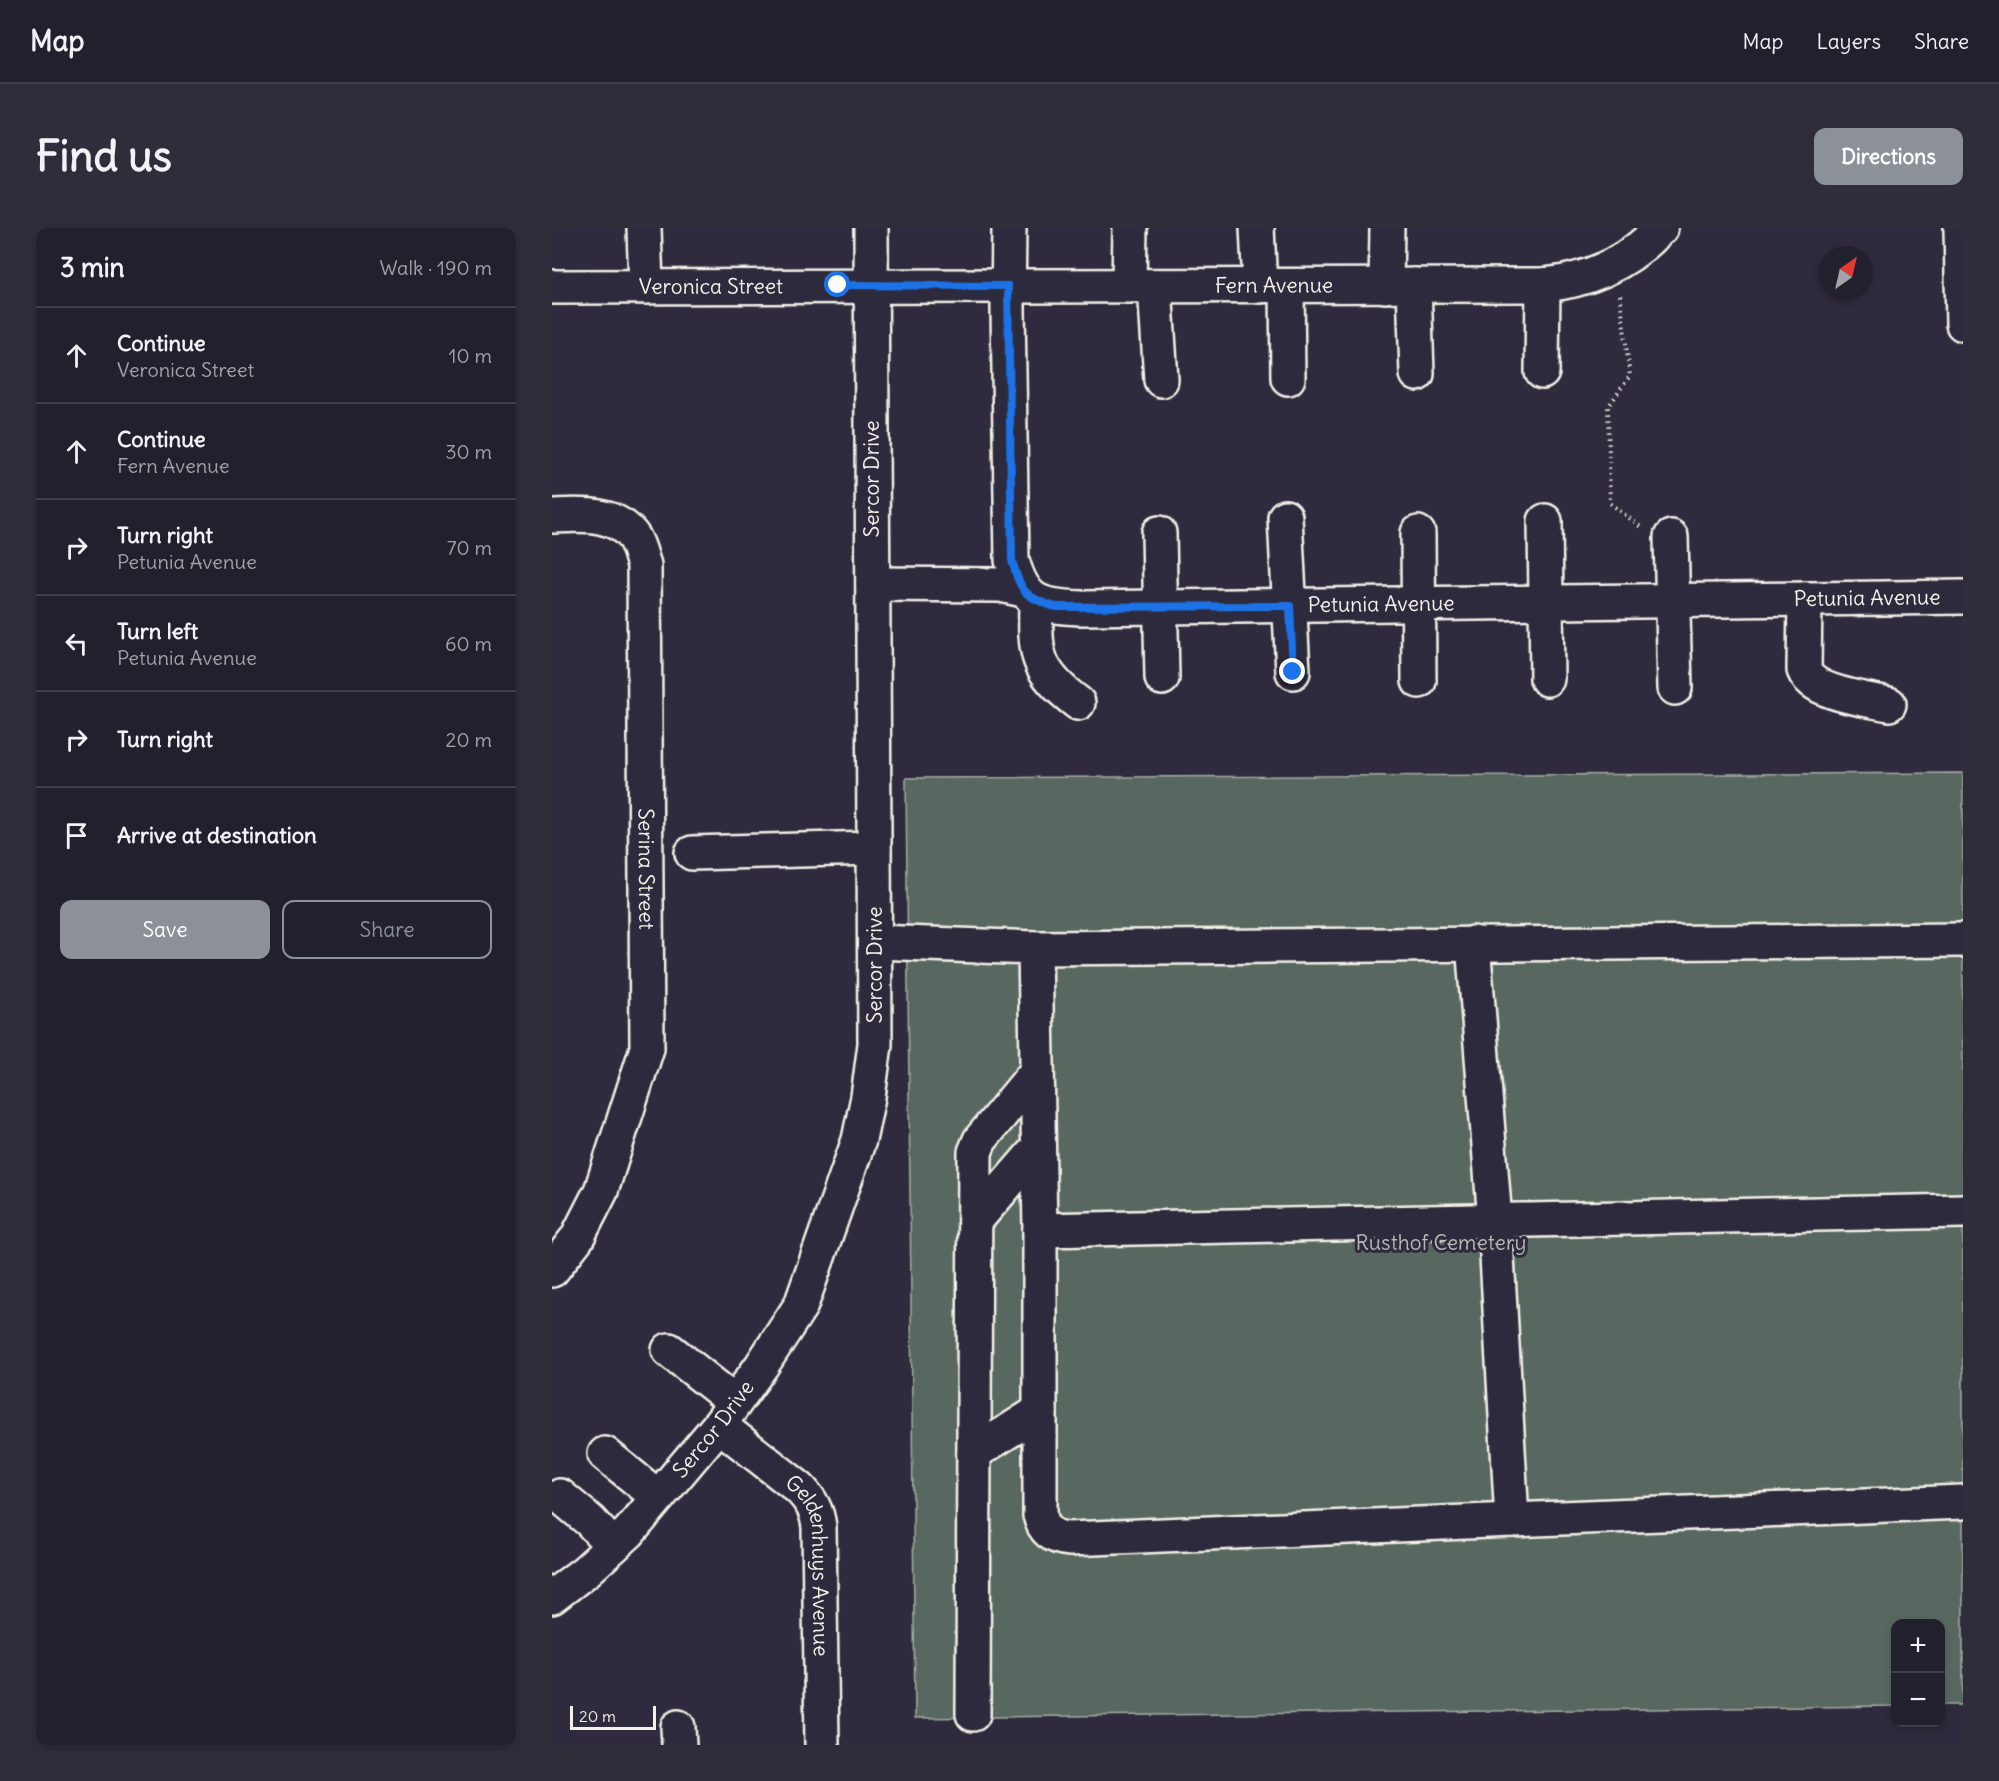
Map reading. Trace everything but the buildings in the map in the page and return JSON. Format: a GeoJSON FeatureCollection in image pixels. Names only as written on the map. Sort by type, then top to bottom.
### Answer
{"type":"FeatureCollection","features":[{"type":"Feature","properties":{"kind":"street"},"geometry":{"type":"LineString","coordinates":[[644,228],[645,287]]}},
{"type":"Feature","properties":{"kind":"street","name":"Sercor Drive"},"geometry":{"type":"LineString","coordinates":[[552,1597],[586,1571],[629,1532],[727,1413],[801,1305],[859,1140],[868,1097],[875,1044],[871,228]]}},
{"type":"Feature","properties":{"kind":"street"},"geometry":{"type":"LineString","coordinates":[[1009,228],[1012,560],[1030,595],[1039,660],[1047,676],[1077,703]]}},
{"type":"Feature","properties":{"kind":"street"},"geometry":{"type":"LineString","coordinates":[[1130,228],[1161,380]]}},
{"type":"Feature","properties":{"kind":"street"},"geometry":{"type":"LineString","coordinates":[[1257,228],[1274,286],[1288,378]]}},
{"type":"Feature","properties":{"kind":"street"},"geometry":{"type":"LineString","coordinates":[[1387,228],[1417,374]]}},
{"type":"Feature","properties":{"kind":"street","name":"Fern Avenue"},"geometry":{"type":"LineString","coordinates":[[871,286],[1543,285],[1589,277],[1616,264],[1639,249],[1661,228]]}},
{"type":"Feature","properties":{"kind":"street"},"geometry":{"type":"LineString","coordinates":[[1961,228],[1963,324]]}},
{"type":"Feature","properties":{"kind":"street"},"geometry":{"type":"LineString","coordinates":[[1542,372],[1543,285]]}},
{"type":"Feature","properties":{"kind":"street","name":"Veronica Street"},"geometry":{"type":"LineString","coordinates":[[552,287],[871,286]]}},
{"type":"Feature","properties":{"kind":"street","name":"Serina Street"},"geometry":{"type":"LineString","coordinates":[[552,516],[594,515],[619,523],[634,538],[644,565],[646,1048],[601,1191],[577,1238],[552,1270]]}},
{"type":"Feature","properties":{"kind":"street"},"geometry":{"type":"LineString","coordinates":[[1285,517],[1293,672]]}},
{"type":"Feature","properties":{"kind":"street"},"geometry":{"type":"LineString","coordinates":[[1545,521],[1547,679]]}},
{"type":"Feature","properties":{"kind":"street"},"geometry":{"type":"LineString","coordinates":[[1159,533],[1162,678]]}},
{"type":"Feature","properties":{"kind":"street"},"geometry":{"type":"LineString","coordinates":[[1418,533],[1419,681]]}},
{"type":"Feature","properties":{"kind":"street"},"geometry":{"type":"LineString","coordinates":[[1671,537],[1675,688]]}},
{"type":"Feature","properties":{"kind":"street","name":"Petunia Avenue"},"geometry":{"type":"LineString","coordinates":[[873,584],[1000,585],[1056,607],[1963,597]]}},
{"type":"Feature","properties":{"kind":"street"},"geometry":{"type":"LineString","coordinates":[[1805,599],[1804,670],[1807,678],[1825,689],[1889,704]]}},
{"type":"Feature","properties":{"kind":"street"},"geometry":{"type":"LineString","coordinates":[[692,853],[874,848]]}},
{"type":"Feature","properties":{"kind":"street"},"geometry":{"type":"LineString","coordinates":[[875,942],[1035,948],[1963,940]]}},
{"type":"Feature","properties":{"kind":"street"},"geometry":{"type":"LineString","coordinates":[[1473,943],[1496,1221],[1512,1520]]}},
{"type":"Feature","properties":{"kind":"street"},"geometry":{"type":"LineString","coordinates":[[1035,948],[1040,1230],[1040,1515],[1042,1525],[1048,1533],[1058,1538],[1963,1502]]}},
{"type":"Feature","properties":{"kind":"street"},"geometry":{"type":"LineString","coordinates":[[973,1714],[975,1152],[977,1145],[1037,1071]]}},
{"type":"Feature","properties":{"kind":"street"},"geometry":{"type":"LineString","coordinates":[[975,1221],[1038,1148]]}},
{"type":"Feature","properties":{"kind":"street"},"geometry":{"type":"LineString","coordinates":[[1040,1230],[1963,1212]]}},
{"type":"Feature","properties":{"kind":"street","name":"Geldenhuys Avenue"},"geometry":{"type":"LineString","coordinates":[[669,1350],[808,1496],[814,1507],[819,1527],[822,1745]]}},
{"type":"Feature","properties":{"kind":"street"},"geometry":{"type":"LineString","coordinates":[[974,1454],[1040,1411]]}},
{"type":"Feature","properties":{"kind":"street"},"geometry":{"type":"LineString","coordinates":[[605,1455],[658,1497]]}},
{"type":"Feature","properties":{"kind":"street"},"geometry":{"type":"LineString","coordinates":[[560,1496],[590,1521],[613,1546]]}},
{"type":"Feature","properties":{"kind":"path"},"geometry":{"type":"LineString","coordinates":[[1616,264],[1630,376],[1608,407],[1610,503],[1644,530],[1671,537]]}},
{"type":"Feature","properties":{"kind":"green space","name":"Rusthof Cemetery"},"geometry":{"type":"Polygon","coordinates":[[[1963,773],[1963,1705],[1945,1705],[1945,1619],[1891,1619],[1891,1706],[915,1718],[906,778],[1963,773]]]}},
{"type":"Feature","properties":{"kind":"route"},"geometry":{"type":"LineString","coordinates":[[838,285],[1008,286],[1012,560],[1023,590],[1036,601],[1056,607],[1290,606],[1293,672]]}}]}
